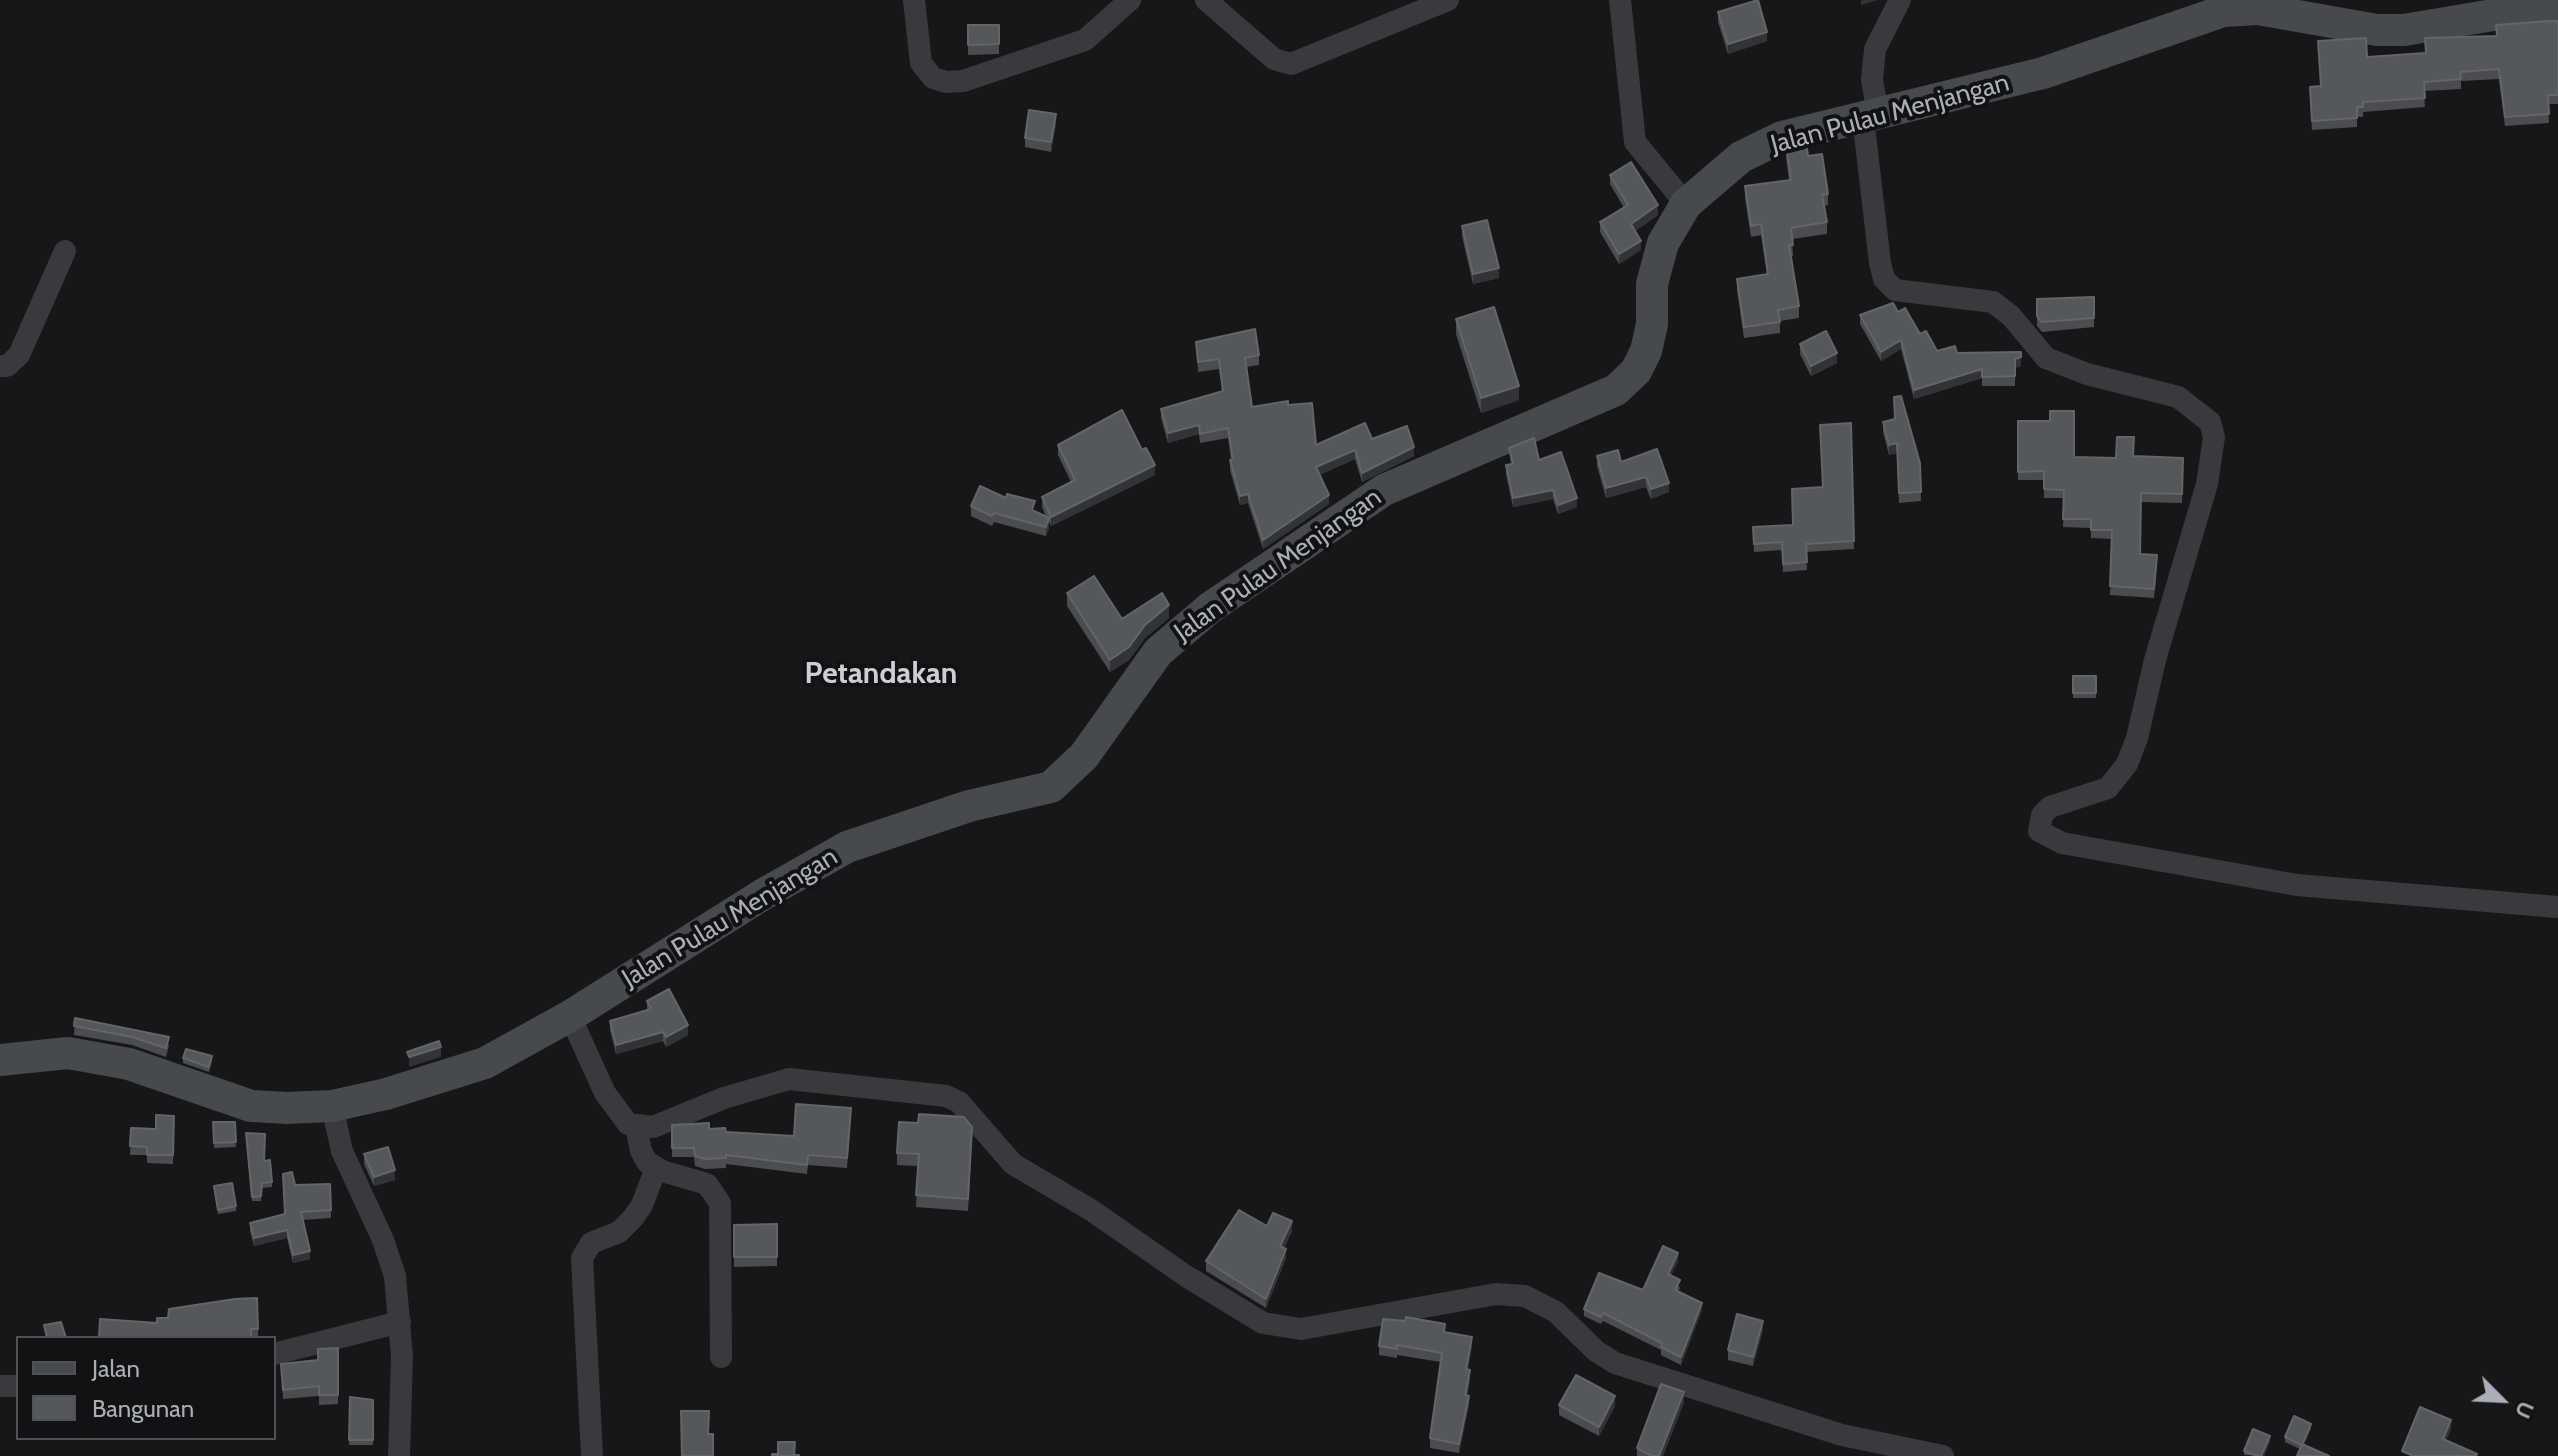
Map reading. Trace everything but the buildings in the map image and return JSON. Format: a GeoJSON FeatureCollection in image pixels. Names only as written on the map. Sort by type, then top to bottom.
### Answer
{"type":"FeatureCollection","features":[{"type":"Feature","properties":{"kind":"street"},"geometry":{"type":"LineString","coordinates":[[914,0],[921,63],[933,78],[946,82],[963,81],[1085,40],[1130,0]]}},
{"type":"Feature","properties":{"kind":"street"},"geometry":{"type":"LineString","coordinates":[[1206,0],[1274,59],[1291,64],[1448,0]]}},
{"type":"Feature","properties":{"kind":"street"},"geometry":{"type":"LineString","coordinates":[[1620,0],[1637,144],[1686,204]]}},
{"type":"Feature","properties":{"kind":"street"},"geometry":{"type":"LineString","coordinates":[[1900,0],[1875,49],[1872,80],[1871,116],[1880,263],[1884,279],[1895,290],[1993,302],[2011,316],[2046,358],[2087,374],[2178,397],[2199,411],[2210,422],[2212,430],[2207,484],[2155,660],[2137,738],[2127,764],[2108,788],[2050,807],[2042,815],[2039,831],[2062,843],[2297,885],[2558,907]]}},
{"type":"Feature","properties":{"kind":"street","name":"Jalan Pulau Menjangan"},"geometry":{"type":"LineString","coordinates":[[0,1060],[68,1053],[129,1064],[251,1106],[332,1106],[458,1074],[512,1050],[762,895],[847,847],[969,806],[1051,787],[1084,756],[1158,652],[1211,607],[1384,490],[1616,390],[1636,371],[1646,351],[1652,324],[1652,284],[1660,257],[1686,204],[1722,170],[1768,144],[2043,73],[2223,11],[2287,7],[2377,30],[2404,30],[2558,4]]}},
{"type":"Feature","properties":{"kind":"street"},"geometry":{"type":"LineString","coordinates":[[0,366],[7,366],[19,355],[65,251]]}},
{"type":"Feature","properties":{"kind":"street"},"geometry":{"type":"LineString","coordinates":[[570,1016],[615,1111],[622,1120],[636,1126],[653,1127],[724,1098],[789,1079],[946,1096],[959,1102],[1013,1164],[1263,1323],[1301,1329],[1496,1294],[1525,1296],[1556,1312],[1596,1351],[1615,1363],[1842,1435],[1943,1456]]}},
{"type":"Feature","properties":{"kind":"street"},"geometry":{"type":"LineString","coordinates":[[332,1106],[342,1151],[395,1276],[400,1322],[399,1456]]}},
{"type":"Feature","properties":{"kind":"street"},"geometry":{"type":"LineString","coordinates":[[636,1126],[641,1151],[656,1168],[707,1184],[720,1203],[721,1357]]}},
{"type":"Feature","properties":{"kind":"street"},"geometry":{"type":"LineString","coordinates":[[592,1456],[582,1258],[591,1243],[619,1232],[633,1218],[642,1205],[656,1168]]}},
{"type":"Feature","properties":{"kind":"street"},"geometry":{"type":"LineString","coordinates":[[276,1353],[400,1322]]}},
{"type":"Feature","properties":{"kind":"district","name":"Petandakan"},"geometry":{"type":"Point","coordinates":[881,674]}}]}
